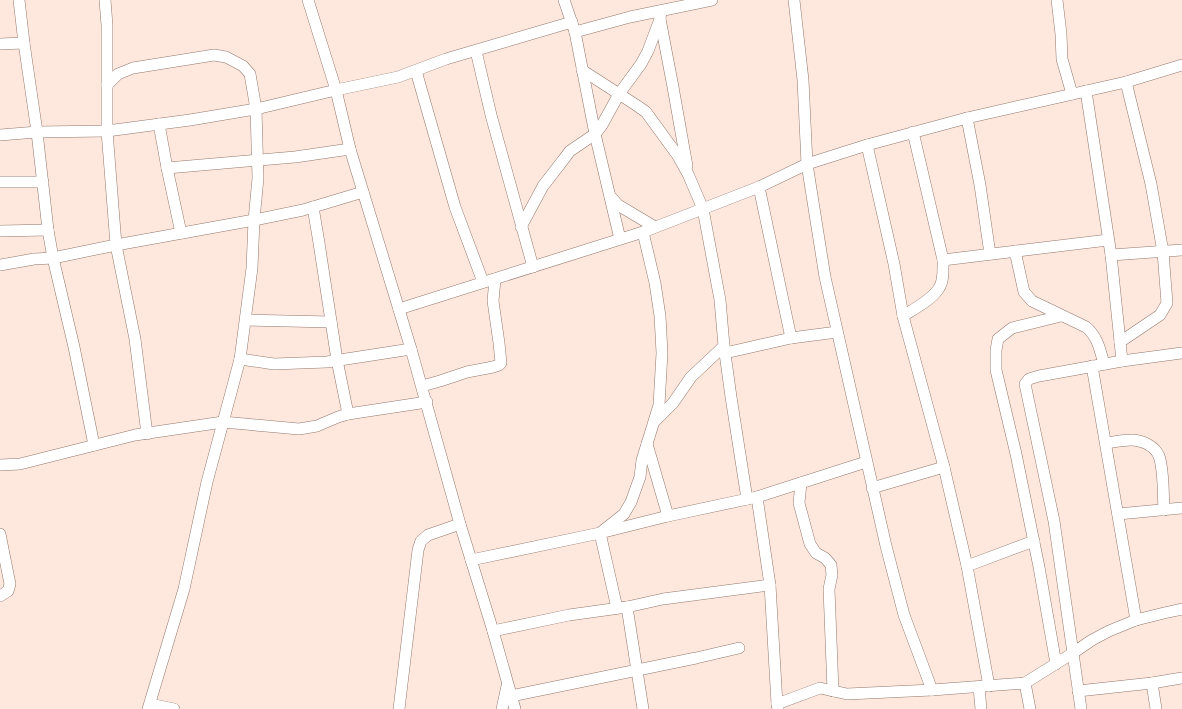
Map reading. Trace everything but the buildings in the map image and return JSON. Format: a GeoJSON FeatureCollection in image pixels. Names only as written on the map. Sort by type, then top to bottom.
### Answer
{"type":"FeatureCollection","features":[{"type":"Feature","properties":{"kind":"street"},"geometry":{"type":"LineString","coordinates":[[19,0],[37,132],[48,230],[94,445]]}},
{"type":"Feature","properties":{"kind":"street"},"geometry":{"type":"LineString","coordinates":[[105,0],[107,25],[107,131],[116,245],[135,339],[147,434]]}},
{"type":"Feature","properties":{"kind":"street"},"geometry":{"type":"LineString","coordinates":[[308,0],[336,90],[350,149],[427,402],[460,524],[493,630],[515,709]]}},
{"type":"Feature","properties":{"kind":"street"},"geometry":{"type":"LineString","coordinates":[[564,0],[573,27],[595,134],[620,238]]}},
{"type":"Feature","properties":{"kind":"street"},"geometry":{"type":"LineString","coordinates":[[0,135],[37,132],[107,131],[256,109],[398,77],[446,59],[573,27],[660,15],[712,0]]}},
{"type":"Feature","properties":{"kind":"street"},"geometry":{"type":"LineString","coordinates":[[794,0],[803,80],[808,164],[825,277],[886,546],[904,615],[932,690]]}},
{"type":"Feature","properties":{"kind":"street"},"geometry":{"type":"LineString","coordinates":[[1057,0],[1062,59],[1072,94]]}},
{"type":"Feature","properties":{"kind":"street"},"geometry":{"type":"LineString","coordinates":[[521,227],[543,186],[570,151],[595,134],[602,125],[619,94],[642,64],[660,15]]}},
{"type":"Feature","properties":{"kind":"street"},"geometry":{"type":"LineString","coordinates":[[660,15],[688,174]]}},
{"type":"Feature","properties":{"kind":"street"},"geometry":{"type":"LineString","coordinates":[[0,44],[24,43]]}},
{"type":"Feature","properties":{"kind":"street"},"geometry":{"type":"LineString","coordinates":[[476,51],[491,115],[533,267]]}},
{"type":"Feature","properties":{"kind":"street"},"geometry":{"type":"LineString","coordinates":[[107,85],[118,74],[133,68],[214,55],[226,56],[243,66],[250,74],[256,109],[258,178],[252,268],[240,360],[207,482],[184,589],[149,707],[174,709]]}},
{"type":"Feature","properties":{"kind":"street"},"geometry":{"type":"LineString","coordinates":[[399,309],[642,232],[759,187],[808,164],[867,145],[967,118],[1126,82],[1182,65]]}},
{"type":"Feature","properties":{"kind":"street"},"geometry":{"type":"LineString","coordinates":[[582,70],[636,104],[646,112],[678,156],[688,174],[703,209],[720,300],[731,397],[770,585],[778,706],[820,688],[847,694],[932,690],[1025,683],[1092,640],[1136,620],[1182,609]]}},
{"type":"Feature","properties":{"kind":"street"},"geometry":{"type":"LineString","coordinates":[[416,71],[455,207],[483,282]]}},
{"type":"Feature","properties":{"kind":"street"},"geometry":{"type":"LineString","coordinates":[[1120,342],[1160,315],[1167,303],[1163,252],[1151,184],[1126,82]]}},
{"type":"Feature","properties":{"kind":"street"},"geometry":{"type":"LineString","coordinates":[[1086,90],[1111,255],[1122,361]]}},
{"type":"Feature","properties":{"kind":"street"},"geometry":{"type":"LineString","coordinates":[[967,118],[980,185],[990,254]]}},
{"type":"Feature","properties":{"kind":"street"},"geometry":{"type":"LineString","coordinates":[[159,124],[181,233]]}},
{"type":"Feature","properties":{"kind":"street"},"geometry":{"type":"LineString","coordinates":[[904,316],[931,297],[939,288],[942,276],[943,260],[914,132]]}},
{"type":"Feature","properties":{"kind":"street"},"geometry":{"type":"LineString","coordinates":[[867,145],[894,264],[904,316],[944,467],[967,566],[984,686],[981,709]]}},
{"type":"Feature","properties":{"kind":"street"},"geometry":{"type":"LineString","coordinates":[[167,168],[295,157],[350,149]]}},
{"type":"Feature","properties":{"kind":"street"},"geometry":{"type":"LineString","coordinates":[[0,182],[43,182]]}},
{"type":"Feature","properties":{"kind":"street"},"geometry":{"type":"LineString","coordinates":[[759,187],[791,338]]}},
{"type":"Feature","properties":{"kind":"street"},"geometry":{"type":"LineString","coordinates":[[0,265],[34,259],[53,258],[254,220],[303,210],[363,192]]}},
{"type":"Feature","properties":{"kind":"street"},"geometry":{"type":"LineString","coordinates":[[610,196],[618,205],[655,227]]}},
{"type":"Feature","properties":{"kind":"street"},"geometry":{"type":"LineString","coordinates":[[313,207],[337,360],[348,414]]}},
{"type":"Feature","properties":{"kind":"street"},"geometry":{"type":"LineString","coordinates":[[0,232],[48,230]]}},
{"type":"Feature","properties":{"kind":"street"},"geometry":{"type":"LineString","coordinates":[[600,533],[624,514],[631,502],[640,477],[642,460],[659,405],[662,353],[660,316],[655,283],[642,232]]}},
{"type":"Feature","properties":{"kind":"street"},"geometry":{"type":"LineString","coordinates":[[943,260],[1108,240]]}},
{"type":"Feature","properties":{"kind":"street"},"geometry":{"type":"LineString","coordinates":[[1111,255],[1182,250]]}},
{"type":"Feature","properties":{"kind":"street"},"geometry":{"type":"LineString","coordinates":[[1014,251],[1024,292],[1032,302],[1086,327],[1092,332],[1097,340],[1104,364]]}},
{"type":"Feature","properties":{"kind":"street"},"geometry":{"type":"LineString","coordinates":[[422,386],[467,372],[492,368],[501,363],[500,343],[493,301],[495,279]]}},
{"type":"Feature","properties":{"kind":"street"},"geometry":{"type":"LineString","coordinates":[[1056,664],[1040,567],[1016,454],[996,370],[996,350],[998,338],[1012,328],[1061,316]]}},
{"type":"Feature","properties":{"kind":"street"},"geometry":{"type":"LineString","coordinates":[[246,320],[331,322]]}},
{"type":"Feature","properties":{"kind":"street"},"geometry":{"type":"LineString","coordinates":[[654,422],[673,403],[690,377],[725,349],[837,332]]}},
{"type":"Feature","properties":{"kind":"street"},"geometry":{"type":"LineString","coordinates":[[240,360],[274,364],[327,362],[411,349]]}},
{"type":"Feature","properties":{"kind":"street"},"geometry":{"type":"LineString","coordinates":[[1081,709],[1054,521],[1025,384],[1029,379],[1039,376],[1122,361],[1182,353]]}},
{"type":"Feature","properties":{"kind":"street"},"geometry":{"type":"LineString","coordinates":[[1092,366],[1136,620]]}},
{"type":"Feature","properties":{"kind":"street"},"geometry":{"type":"LineString","coordinates":[[0,465],[20,464],[135,435],[222,422],[299,429],[317,426],[348,414],[427,402]]}},
{"type":"Feature","properties":{"kind":"street"},"geometry":{"type":"LineString","coordinates":[[1106,443],[1131,440],[1153,447],[1159,456],[1162,468],[1164,510]]}},
{"type":"Feature","properties":{"kind":"street"},"geometry":{"type":"LineString","coordinates":[[647,444],[668,516]]}},
{"type":"Feature","properties":{"kind":"street"},"geometry":{"type":"LineString","coordinates":[[471,560],[600,533],[668,516],[752,498],[866,462]]}},
{"type":"Feature","properties":{"kind":"street"},"geometry":{"type":"LineString","coordinates":[[872,488],[944,467]]}},
{"type":"Feature","properties":{"kind":"street"},"geometry":{"type":"LineString","coordinates":[[801,483],[799,503],[810,544],[816,552],[825,558],[831,565],[832,574],[829,589],[833,691]]}},
{"type":"Feature","properties":{"kind":"street"},"geometry":{"type":"LineString","coordinates":[[1118,514],[1182,508]]}},
{"type":"Feature","properties":{"kind":"street"},"geometry":{"type":"LineString","coordinates":[[399,709],[418,550],[422,541],[428,536],[460,524]]}},
{"type":"Feature","properties":{"kind":"street"},"geometry":{"type":"LineString","coordinates":[[600,533],[622,607],[637,670],[642,709]]}},
{"type":"Feature","properties":{"kind":"street"},"geometry":{"type":"LineString","coordinates":[[0,534],[10,584],[8,591],[0,596]]}},
{"type":"Feature","properties":{"kind":"street"},"geometry":{"type":"LineString","coordinates":[[967,566],[1034,541]]}},
{"type":"Feature","properties":{"kind":"street"},"geometry":{"type":"LineString","coordinates":[[493,630],[663,599],[770,585]]}},
{"type":"Feature","properties":{"kind":"street"},"geometry":{"type":"LineString","coordinates":[[511,696],[739,648]]}},
{"type":"Feature","properties":{"kind":"street"},"geometry":{"type":"LineString","coordinates":[[1078,690],[1152,683],[1182,678]]}},
{"type":"Feature","properties":{"kind":"street"},"geometry":{"type":"LineString","coordinates":[[502,709],[507,683]]}},
{"type":"Feature","properties":{"kind":"street"},"geometry":{"type":"LineString","coordinates":[[1025,683],[1030,709]]}},
{"type":"Feature","properties":{"kind":"street"},"geometry":{"type":"LineString","coordinates":[[1152,683],[1156,709]]}}]}
